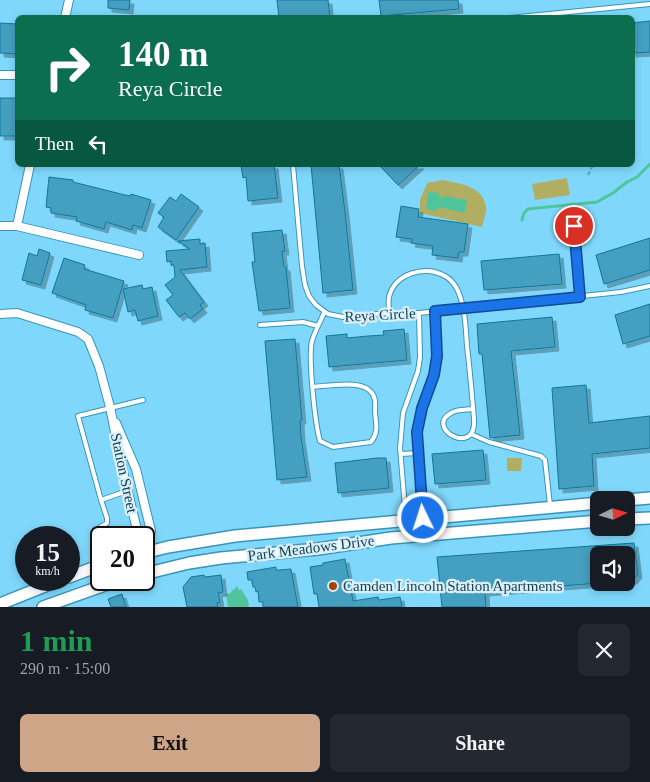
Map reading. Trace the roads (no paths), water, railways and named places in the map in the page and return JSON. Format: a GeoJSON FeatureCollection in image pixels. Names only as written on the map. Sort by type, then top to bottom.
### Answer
{"type":"FeatureCollection","features":[{"type":"Feature","properties":{"kind":"main road"},"geometry":{"type":"LineString","coordinates":[[635,499],[650,498]]}},
{"type":"Feature","properties":{"kind":"main road","name":"Park Meadows Drive"},"geometry":{"type":"LineString","coordinates":[[155,550],[235,536],[590,503]]}},
{"type":"Feature","properties":{"kind":"main road"},"geometry":{"type":"LineString","coordinates":[[635,519],[650,518]]}},
{"type":"Feature","properties":{"kind":"main road","name":"Park Meadows Drive"},"geometry":{"type":"LineString","coordinates":[[155,571],[221,558],[417,536],[590,523]]}},
{"type":"Feature","properties":{"kind":"main road"},"geometry":{"type":"LineString","coordinates":[[43,607],[90,590]]}},
{"type":"Feature","properties":{"kind":"main road"},"geometry":{"type":"LineString","coordinates":[[0,604],[32,591]]}},
{"type":"Feature","properties":{"kind":"street"},"geometry":{"type":"LineString","coordinates":[[66,15],[69,0]]}},
{"type":"Feature","properties":{"kind":"street"},"geometry":{"type":"LineString","coordinates":[[0,74],[15,75]]}},
{"type":"Feature","properties":{"kind":"street"},"geometry":{"type":"LineString","coordinates":[[17,226],[30,167]]}},
{"type":"Feature","properties":{"kind":"street"},"geometry":{"type":"LineString","coordinates":[[0,226],[17,226],[139,255]]}},
{"type":"Feature","properties":{"kind":"street","name":"Station Street"},"geometry":{"type":"LineString","coordinates":[[0,314],[17,313],[78,332],[88,339],[99,366],[110,407],[136,526]]}},
{"type":"Feature","properties":{"kind":"street","name":"Station Street"},"geometry":{"type":"LineString","coordinates":[[110,407],[136,469],[151,526]]}},
{"type":"Feature","properties":{"kind":"lane"},"geometry":{"type":"LineString","coordinates":[[539,15],[650,4]]}},
{"type":"Feature","properties":{"kind":"lane"},"geometry":{"type":"LineString","coordinates":[[588,10],[589,15]]}},
{"type":"Feature","properties":{"kind":"lane","name":"Reya Circle"},"geometry":{"type":"LineString","coordinates":[[293,167],[305,285],[309,296],[324,312],[343,317],[389,313],[419,313],[580,297],[650,286]]}},
{"type":"Feature","properties":{"kind":"lane"},"geometry":{"type":"LineString","coordinates":[[574,226],[580,297]]}},
{"type":"Feature","properties":{"kind":"lane"},"geometry":{"type":"LineString","coordinates":[[389,313],[389,298],[394,286],[405,276],[420,270],[432,271],[446,276],[458,290],[463,308],[475,426],[471,434],[466,437],[454,437],[448,434],[444,425],[446,417],[451,412],[473,409]]}},
{"type":"Feature","properties":{"kind":"lane"},"geometry":{"type":"LineString","coordinates":[[417,536],[423,518],[418,453],[418,420],[434,375],[437,356],[435,311]]}},
{"type":"Feature","properties":{"kind":"lane"},"geometry":{"type":"LineString","coordinates":[[313,387],[356,384],[365,386],[374,396],[377,432],[371,442],[333,447],[320,441],[317,430],[313,387],[311,357],[312,343],[324,312]]}},
{"type":"Feature","properties":{"kind":"lane"},"geometry":{"type":"LineString","coordinates":[[417,536],[406,520],[401,454],[401,424],[418,371],[420,357],[419,313]]}},
{"type":"Feature","properties":{"kind":"lane"},"geometry":{"type":"LineString","coordinates":[[260,325],[303,322],[318,326]]}},
{"type":"Feature","properties":{"kind":"lane"},"geometry":{"type":"LineString","coordinates":[[102,526],[107,523],[107,518],[78,416],[143,400]]}},
{"type":"Feature","properties":{"kind":"lane"},"geometry":{"type":"LineString","coordinates":[[471,434],[490,442],[541,456],[545,460],[550,507]]}},
{"type":"Feature","properties":{"kind":"lane"},"geometry":{"type":"LineString","coordinates":[[401,454],[418,453]]}},
{"type":"Feature","properties":{"kind":"lane"},"geometry":{"type":"LineString","coordinates":[[101,500],[127,491]]}},
{"type":"Feature","properties":{"kind":"waterway"},"geometry":{"type":"LineString","coordinates":[[522,220],[524,213],[528,209],[597,202],[637,177],[650,164]]}},
{"type":"Feature","properties":{"kind":"place","name":"Camden Lincoln Station Apartments"},"geometry":{"type":"Point","coordinates":[333,586]}}]}
